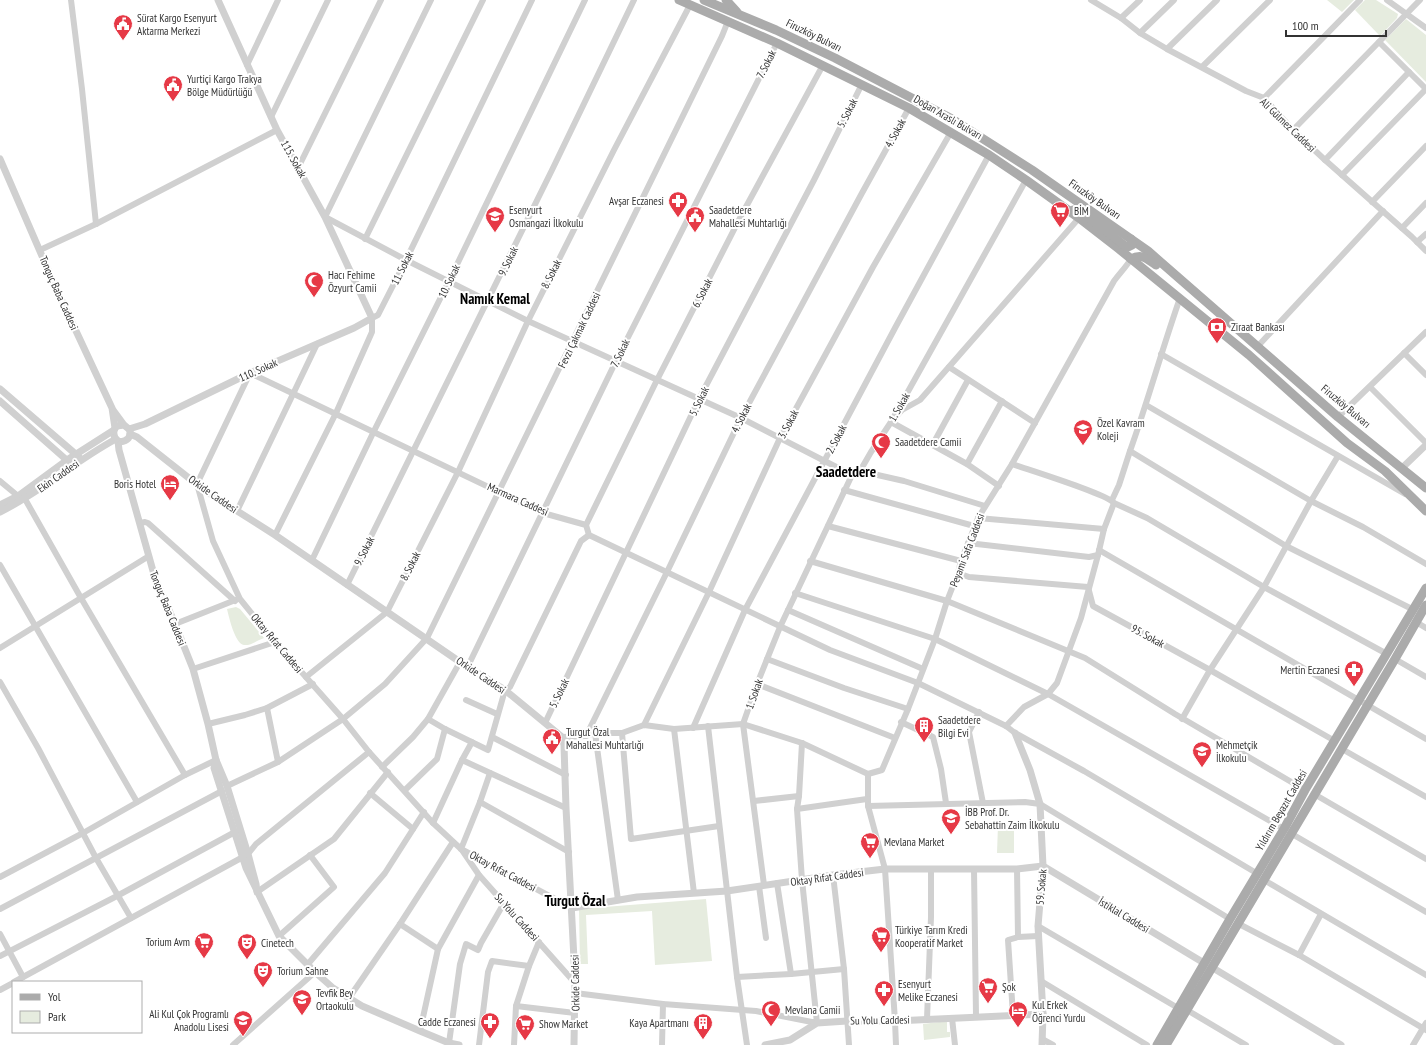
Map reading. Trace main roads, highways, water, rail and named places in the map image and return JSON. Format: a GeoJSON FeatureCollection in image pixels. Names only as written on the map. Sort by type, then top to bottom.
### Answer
{"type":"FeatureCollection","features":[{"type":"Feature","properties":{"kind":"main road","name":"Doğan Araslı Bulvarı"},"geometry":{"type":"LineString","coordinates":[[679,0],[823,64],[909,108],[989,155],[1026,180],[1066,208],[1180,298],[1249,355],[1347,443],[1385,471],[1401,488]]}},
{"type":"Feature","properties":{"kind":"main road","name":"Firuzköy Bulvarı"},"geometry":{"type":"LineString","coordinates":[[704,0],[776,30],[835,58],[952,119],[1032,170],[1148,251],[1338,417],[1426,488]]}},
{"type":"Feature","properties":{"kind":"main road"},"geometry":{"type":"LineString","coordinates":[[726,0],[740,15]]}},
{"type":"Feature","properties":{"kind":"main road"},"geometry":{"type":"LineString","coordinates":[[1066,208],[1085,214],[1125,246],[1128,247],[1132,245],[1131,239]]}},
{"type":"Feature","properties":{"kind":"main road"},"geometry":{"type":"LineString","coordinates":[[1132,259],[1136,256],[1144,256],[1171,276],[1184,283]]}},
{"type":"Feature","properties":{"kind":"main road"},"geometry":{"type":"LineString","coordinates":[[1402,468],[1400,477],[1401,488],[1426,511]]}},
{"type":"Feature","properties":{"kind":"main road","name":"Yıldırım Beyazıt Caddesi"},"geometry":{"type":"LineString","coordinates":[[1288,831],[1305,790],[1426,588]]}},
{"type":"Feature","properties":{"kind":"main road","name":"Yıldırım Beyazıt Caddesi"},"geometry":{"type":"LineString","coordinates":[[1157,1045],[1213,968],[1239,924],[1261,877],[1288,831],[1314,794],[1342,749],[1426,604]]}},
{"type":"Feature","properties":{"kind":"main road","name":"Yıldırım Beyazıt Caddesi"},"geometry":{"type":"LineString","coordinates":[[1166,1045],[1204,963],[1230,919],[1261,877]]}},
{"type":"Feature","properties":{"kind":"main road"},"geometry":{"type":"LineString","coordinates":[[1204,963],[1213,968]]}},
{"type":"Feature","properties":{"kind":"place","name":"Sürat Kargo Esenyurt Aktarma Merkezi"},"geometry":{"type":"Point","coordinates":[123,41]}},
{"type":"Feature","properties":{"kind":"place","name":"Yurtiçi Kargo Trakya Bölge Müdürlüğü"},"geometry":{"type":"Point","coordinates":[173,102]}},
{"type":"Feature","properties":{"kind":"place","name":"Avşar Eczanesi"},"geometry":{"type":"Point","coordinates":[678,218]}},
{"type":"Feature","properties":{"kind":"place","name":"BİM"},"geometry":{"type":"Point","coordinates":[1060,228]}},
{"type":"Feature","properties":{"kind":"place","name":"Esenyurt Osmangazi İlkokulu"},"geometry":{"type":"Point","coordinates":[495,233]}},
{"type":"Feature","properties":{"kind":"place","name":"Saadetdere Mahallesi Muhtarlığı"},"geometry":{"type":"Point","coordinates":[695,233]}},
{"type":"Feature","properties":{"kind":"place","name":"Hacı Fehime Özyurt Camii"},"geometry":{"type":"Point","coordinates":[314,298]}},
{"type":"Feature","properties":{"kind":"place","name":"Ziraat Bankası"},"geometry":{"type":"Point","coordinates":[1217,344]}},
{"type":"Feature","properties":{"kind":"place","name":"Özel Kavram Koleji"},"geometry":{"type":"Point","coordinates":[1083,446]}},
{"type":"Feature","properties":{"kind":"place","name":"Saadetdere Camii"},"geometry":{"type":"Point","coordinates":[881,459]}},
{"type":"Feature","properties":{"kind":"place","name":"Boris Hotel"},"geometry":{"type":"Point","coordinates":[170,501]}},
{"type":"Feature","properties":{"kind":"place","name":"Mertin Eczanesi"},"geometry":{"type":"Point","coordinates":[1354,687]}},
{"type":"Feature","properties":{"kind":"place","name":"Saadetdere Bilgi Evi"},"geometry":{"type":"Point","coordinates":[924,743]}},
{"type":"Feature","properties":{"kind":"place","name":"Turgut Özal Mahallesi Muhtarlığı"},"geometry":{"type":"Point","coordinates":[552,755]}},
{"type":"Feature","properties":{"kind":"place","name":"Mehmetçik İlkokulu"},"geometry":{"type":"Point","coordinates":[1202,768]}},
{"type":"Feature","properties":{"kind":"place","name":"İBB Prof. Dr. Sebahattin Zaim İlkokulu"},"geometry":{"type":"Point","coordinates":[951,835]}},
{"type":"Feature","properties":{"kind":"place","name":"Mevlana Market"},"geometry":{"type":"Point","coordinates":[870,859]}},
{"type":"Feature","properties":{"kind":"place","name":"Türkiye Tarım Kredi Kooperatif Market"},"geometry":{"type":"Point","coordinates":[881,953]}},
{"type":"Feature","properties":{"kind":"place","name":"Torium Avm"},"geometry":{"type":"Point","coordinates":[204,959]}},
{"type":"Feature","properties":{"kind":"place","name":"Cinetech"},"geometry":{"type":"Point","coordinates":[247,960]}},
{"type":"Feature","properties":{"kind":"place","name":"Torium Sahne"},"geometry":{"type":"Point","coordinates":[263,988]}},
{"type":"Feature","properties":{"kind":"place","name":"Şok"},"geometry":{"type":"Point","coordinates":[988,1004]}},
{"type":"Feature","properties":{"kind":"place","name":"Esenyurt Melike Eczanesi"},"geometry":{"type":"Point","coordinates":[884,1007]}},
{"type":"Feature","properties":{"kind":"place","name":"Tevfik Bey Ortaokulu"},"geometry":{"type":"Point","coordinates":[302,1016]}},
{"type":"Feature","properties":{"kind":"place","name":"Mevlana Camii"},"geometry":{"type":"Point","coordinates":[771,1027]}},
{"type":"Feature","properties":{"kind":"place","name":"Kul Erkek Öğrenci Yurdu"},"geometry":{"type":"Point","coordinates":[1018,1028]}},
{"type":"Feature","properties":{"kind":"place","name":"Ali Kul Çok Programlı Anadolu Lisesi"},"geometry":{"type":"Point","coordinates":[243,1037]}},
{"type":"Feature","properties":{"kind":"place","name":"Cadde Eczanesi"},"geometry":{"type":"Point","coordinates":[490,1039]}},
{"type":"Feature","properties":{"kind":"place","name":"Kaya Apartmanı"},"geometry":{"type":"Point","coordinates":[703,1040]}},
{"type":"Feature","properties":{"kind":"place","name":"Show Market"},"geometry":{"type":"Point","coordinates":[525,1041]}},
{"type":"Feature","properties":{"kind":"district","name":"Namık Kemal"},"geometry":{"type":"Point","coordinates":[495,298]}},
{"type":"Feature","properties":{"kind":"district","name":"Saadetdere"},"geometry":{"type":"Point","coordinates":[846,471]}},
{"type":"Feature","properties":{"kind":"district","name":"Turgut Özal"},"geometry":{"type":"Point","coordinates":[575,900]}}]}
